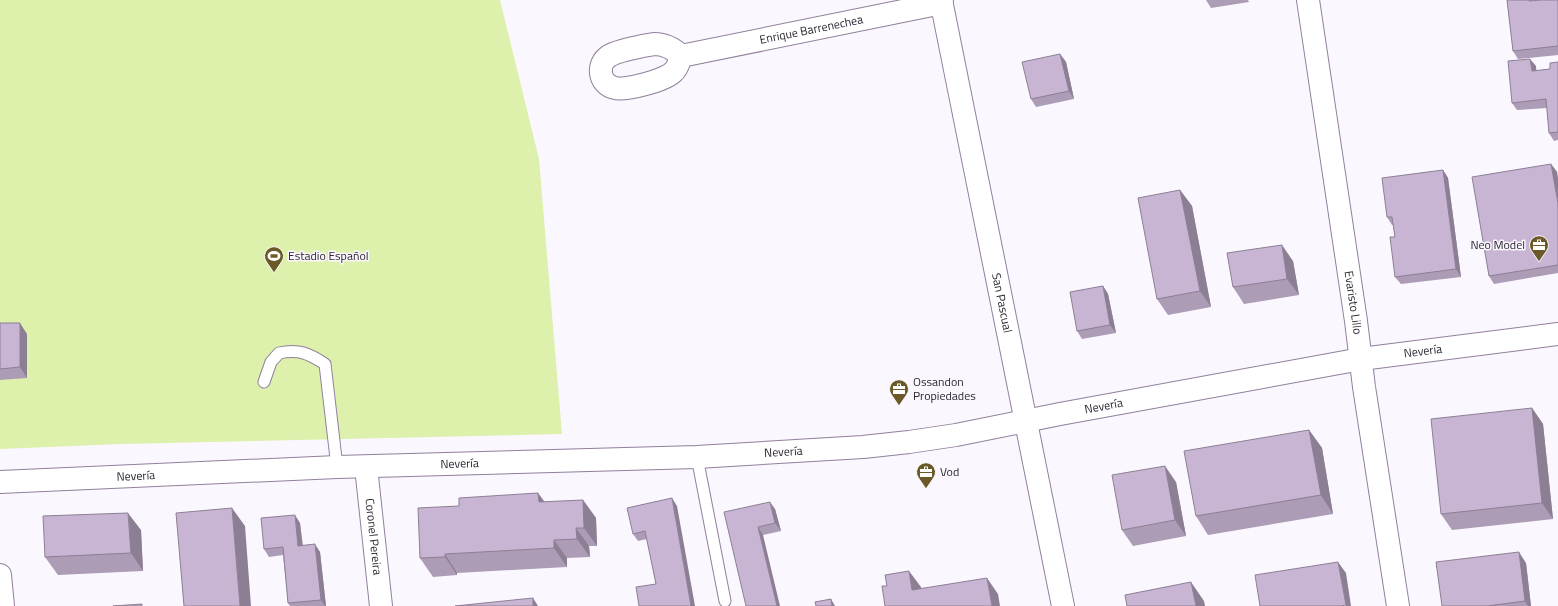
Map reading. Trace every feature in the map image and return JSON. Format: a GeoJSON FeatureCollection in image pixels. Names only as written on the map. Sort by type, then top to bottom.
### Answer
{"type":"FeatureCollection","features":[{"type":"Feature","properties":{"kind":"street","name":"Evaristo Lillo"},"geometry":{"type":"LineString","coordinates":[[1308,0],[1360,359],[1398,606]]}},
{"type":"Feature","properties":{"kind":"street","name":"Enrique Barrenechea"},"geometry":{"type":"LineString","coordinates":[[681,56],[942,2]]}},
{"type":"Feature","properties":{"kind":"street","name":"San Pascual"},"geometry":{"type":"LineString","coordinates":[[942,2],[1064,606]]}},
{"type":"Feature","properties":{"kind":"street","name":"Nevería"},"geometry":{"type":"LineString","coordinates":[[0,482],[337,467],[697,457],[863,447],[956,435],[1360,359],[1558,334]]}},
{"type":"Feature","properties":{"kind":"street","name":"Coronel Pereira"},"geometry":{"type":"LineString","coordinates":[[366,467],[381,606]]}},
{"type":"Feature","properties":{"kind":"street"},"geometry":{"type":"LineString","coordinates":[[0,575],[3,606]]}},
{"type":"Feature","properties":{"kind":"lane"},"geometry":{"type":"LineString","coordinates":[[264,382],[271,362],[279,353],[293,350],[311,355],[325,364],[337,467]]}},
{"type":"Feature","properties":{"kind":"lane"},"geometry":{"type":"LineString","coordinates":[[697,457],[725,602]]}},
{"type":"Feature","properties":{"kind":"green space","name":"Estadio Español"},"geometry":{"type":"Polygon","coordinates":[[[0,0],[500,0],[539,159],[562,434],[121,444],[0,449],[0,0]]]}},
{"type":"Feature","properties":{"kind":"building"},"geometry":{"type":"Polygon","coordinates":[[[1507,0],[1558,0],[1558,46],[1513,51],[1507,0]]]}},
{"type":"Feature","properties":{"kind":"building"},"geometry":{"type":"Polygon","coordinates":[[[1060,54],[1069,91],[1031,99],[1022,62],[1060,54]]]}},
{"type":"Feature","properties":{"kind":"building"},"geometry":{"type":"Polygon","coordinates":[[[1530,59],[1532,71],[1550,69],[1550,63],[1558,62],[1558,132],[1549,133],[1546,99],[1512,103],[1508,61],[1530,59]]]}},
{"type":"Feature","properties":{"kind":"building"},"geometry":{"type":"Polygon","coordinates":[[[1551,164],[1558,203],[1558,265],[1489,276],[1472,177],[1551,164]]]}},
{"type":"Feature","properties":{"kind":"building"},"geometry":{"type":"Polygon","coordinates":[[[1443,170],[1456,269],[1395,277],[1390,237],[1395,237],[1392,217],[1387,217],[1382,178],[1443,170]]]}},
{"type":"Feature","properties":{"kind":"building"},"geometry":{"type":"Polygon","coordinates":[[[1180,190],[1200,291],[1157,299],[1138,198],[1180,190]]]}},
{"type":"Feature","properties":{"kind":"building"},"geometry":{"type":"Polygon","coordinates":[[[1282,245],[1287,279],[1233,287],[1227,253],[1282,245]]]}},
{"type":"Feature","properties":{"kind":"building"},"geometry":{"type":"Polygon","coordinates":[[[1103,286],[1110,325],[1077,331],[1070,292],[1103,286]]]}},
{"type":"Feature","properties":{"kind":"building"},"geometry":{"type":"Polygon","coordinates":[[[0,323],[20,323],[20,367],[0,369],[0,323]]]}},
{"type":"Feature","properties":{"kind":"building"},"geometry":{"type":"Polygon","coordinates":[[[1532,408],[1542,503],[1441,514],[1431,419],[1532,408]]]}},
{"type":"Feature","properties":{"kind":"building"},"geometry":{"type":"Polygon","coordinates":[[[1309,430],[1321,495],[1196,516],[1184,451],[1309,430]]]}},
{"type":"Feature","properties":{"kind":"building"},"geometry":{"type":"Polygon","coordinates":[[[1165,466],[1175,520],[1122,530],[1112,475],[1165,466]]]}},
{"type":"Feature","properties":{"kind":"building"},"geometry":{"type":"Polygon","coordinates":[[[538,493],[539,502],[583,500],[584,528],[576,528],[577,539],[554,540],[554,548],[445,554],[445,557],[420,558],[418,508],[459,506],[459,498],[538,493]]]}},
{"type":"Feature","properties":{"kind":"building"},"geometry":{"type":"Polygon","coordinates":[[[672,498],[691,606],[639,606],[636,587],[656,584],[645,531],[633,534],[627,508],[672,498]]]}},
{"type":"Feature","properties":{"kind":"building"},"geometry":{"type":"Polygon","coordinates":[[[770,502],[775,523],[758,527],[777,606],[746,606],[724,512],[770,502]]]}},
{"type":"Feature","properties":{"kind":"building"},"geometry":{"type":"Polygon","coordinates":[[[232,508],[240,606],[184,606],[176,513],[232,508]]]}},
{"type":"Feature","properties":{"kind":"building"},"geometry":{"type":"Polygon","coordinates":[[[128,513],[131,553],[45,557],[43,516],[128,513]]]}},
{"type":"Feature","properties":{"kind":"building"},"geometry":{"type":"Polygon","coordinates":[[[295,515],[298,546],[315,544],[321,600],[288,603],[283,547],[264,549],[261,518],[295,515]]]}},
{"type":"Feature","properties":{"kind":"building"},"geometry":{"type":"Polygon","coordinates":[[[1519,552],[1525,601],[1487,606],[1442,606],[1436,562],[1519,552]]]}},
{"type":"Feature","properties":{"kind":"building"},"geometry":{"type":"Polygon","coordinates":[[[1338,562],[1346,605],[1260,606],[1255,575],[1338,562]]]}},
{"type":"Feature","properties":{"kind":"building"},"geometry":{"type":"Polygon","coordinates":[[[909,571],[912,590],[987,578],[992,606],[885,606],[882,586],[887,586],[885,575],[909,571]]]}},
{"type":"Feature","properties":{"kind":"building"},"geometry":{"type":"Polygon","coordinates":[[[1191,582],[1196,606],[1127,606],[1125,595],[1191,582]]]}},
{"type":"Feature","properties":{"kind":"building"},"geometry":{"type":"Polygon","coordinates":[[[533,598],[533,606],[455,606],[533,598]]]}},
{"type":"Feature","properties":{"kind":"building"},"geometry":{"type":"Polygon","coordinates":[[[831,599],[832,606],[816,606],[815,602],[831,599]]]}},
{"type":"Feature","properties":{"kind":"building"},"geometry":{"type":"Polygon","coordinates":[[[142,604],[142,606],[113,606],[142,604]]]}},
{"type":"Feature","properties":{"kind":"place","name":"Neo Model"},"geometry":{"type":"Point","coordinates":[1539,262]}},
{"type":"Feature","properties":{"kind":"place","name":"Estadio Español"},"geometry":{"type":"Point","coordinates":[274,273]}},
{"type":"Feature","properties":{"kind":"place","name":"Ossandon Propiedades"},"geometry":{"type":"Point","coordinates":[899,406]}},
{"type":"Feature","properties":{"kind":"place","name":"Vod"},"geometry":{"type":"Point","coordinates":[926,489]}}]}
